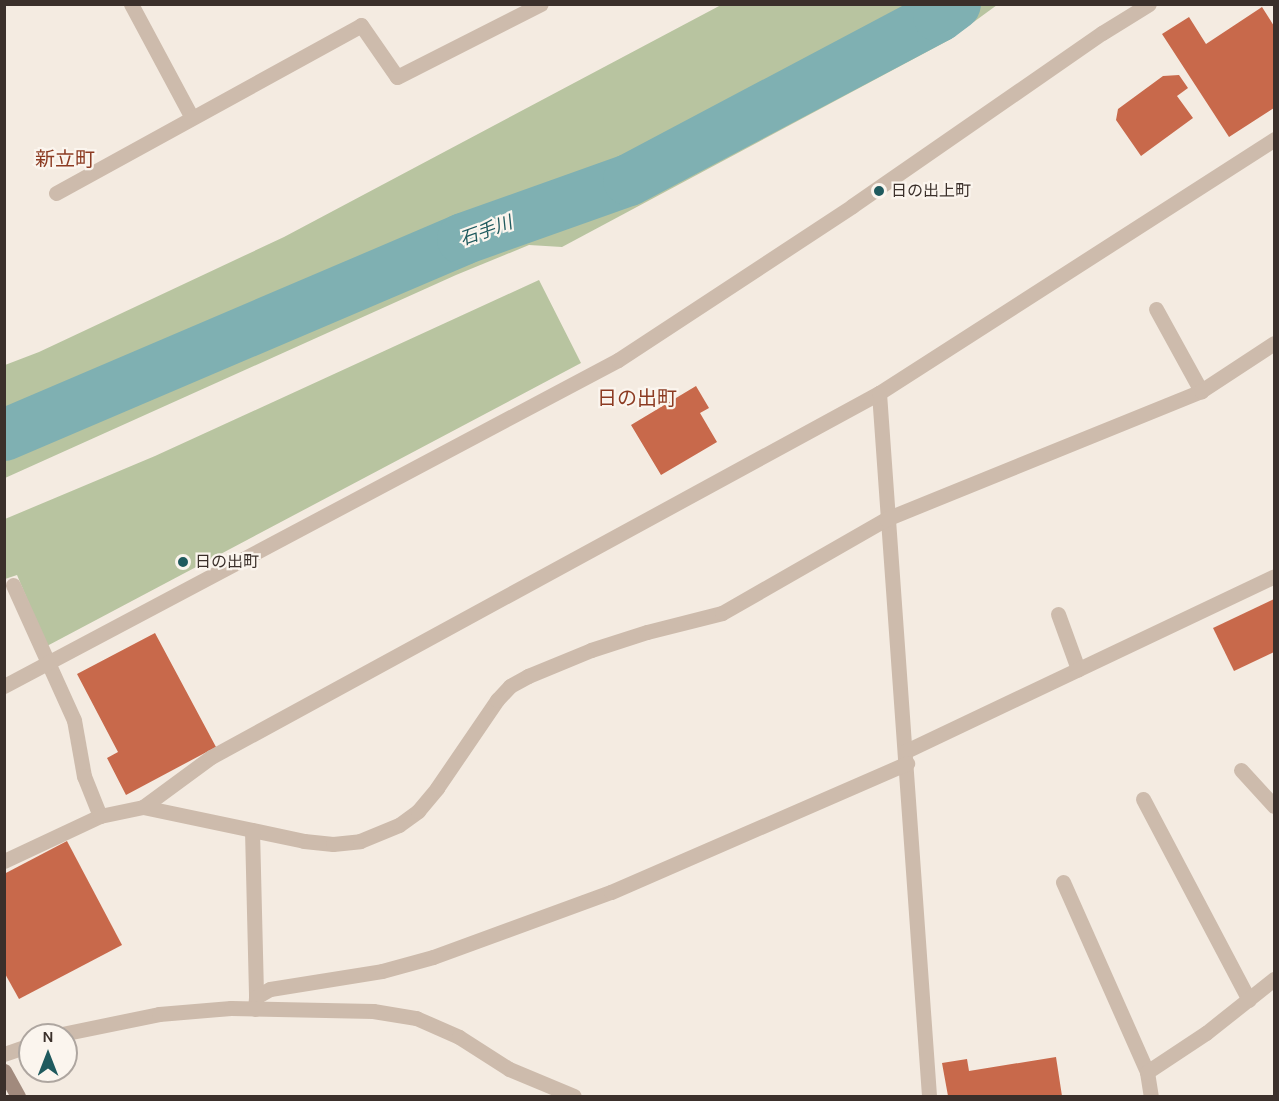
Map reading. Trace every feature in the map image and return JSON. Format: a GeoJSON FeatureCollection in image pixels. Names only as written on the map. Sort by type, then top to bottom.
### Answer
{"type":"FeatureCollection","features":[{"type":"Feature","properties":{"kind":"main road"},"geometry":{"type":"LineString","coordinates":[[4,1071],[18,1096]]}},
{"type":"Feature","properties":{"kind":"street"},"geometry":{"type":"LineString","coordinates":[[132,4],[192,118]]}},
{"type":"Feature","properties":{"kind":"street"},"geometry":{"type":"LineString","coordinates":[[56,193],[361,25],[397,78],[511,11],[541,4]]}},
{"type":"Feature","properties":{"kind":"street"},"geometry":{"type":"LineString","coordinates":[[4,686],[618,360],[852,206],[1102,33],[1149,4]]}},
{"type":"Feature","properties":{"kind":"street"},"geometry":{"type":"LineString","coordinates":[[143,807],[210,757],[879,393],[1275,139]]}},
{"type":"Feature","properties":{"kind":"street"},"geometry":{"type":"LineString","coordinates":[[1156,309],[1201,391]]}},
{"type":"Feature","properties":{"kind":"street"},"geometry":{"type":"LineString","coordinates":[[4,861],[100,816],[143,807],[333,844],[360,841],[399,825],[418,811],[438,788],[497,700],[510,686],[528,676],[647,632],[722,613],[886,519],[1201,391],[1275,343]]}},
{"type":"Feature","properties":{"kind":"street"},"geometry":{"type":"LineString","coordinates":[[879,393],[886,519],[907,757],[929,1096]]}},
{"type":"Feature","properties":{"kind":"street"},"geometry":{"type":"LineString","coordinates":[[256,1003],[270,989],[382,971],[433,957],[611,891],[907,757],[1078,669],[1275,576]]}},
{"type":"Feature","properties":{"kind":"street"},"geometry":{"type":"LineString","coordinates":[[13,585],[50,662],[74,720],[84,776],[100,816]]}},
{"type":"Feature","properties":{"kind":"street"},"geometry":{"type":"LineString","coordinates":[[1058,614],[1078,669]]}},
{"type":"Feature","properties":{"kind":"street"},"geometry":{"type":"LineString","coordinates":[[1241,770],[1275,806]]}},
{"type":"Feature","properties":{"kind":"street"},"geometry":{"type":"LineString","coordinates":[[1143,799],[1249,1000]]}},
{"type":"Feature","properties":{"kind":"street"},"geometry":{"type":"LineString","coordinates":[[252,830],[256,1003]]}},
{"type":"Feature","properties":{"kind":"street"},"geometry":{"type":"LineString","coordinates":[[1064,882],[1147,1072],[1151,1096]]}},
{"type":"Feature","properties":{"kind":"street"},"geometry":{"type":"LineString","coordinates":[[1147,1072],[1176,1054],[1275,979]]}},
{"type":"Feature","properties":{"kind":"street"},"geometry":{"type":"LineString","coordinates":[[78,1031],[159,1014],[256,1003],[373,1011],[416,1018],[459,1037],[509,1069],[574,1096]]}},
{"type":"Feature","properties":{"kind":"green space"},"geometry":{"type":"Polygon","coordinates":[[[721,5],[997,5],[949,40],[562,247],[529,245],[456,275],[5,478],[5,365],[39,352],[284,237],[721,5]]]}},
{"type":"Feature","properties":{"kind":"green space"},"geometry":{"type":"Polygon","coordinates":[[[539,280],[581,363],[47,646],[17,575],[5,579],[5,519],[155,456],[539,280]]]}},
{"type":"Feature","properties":{"kind":"building"},"geometry":{"type":"Polygon","coordinates":[[[1262,7],[1274,26],[1274,108],[1229,137],[1162,34],[1189,17],[1206,44],[1262,7]]]}},
{"type":"Feature","properties":{"kind":"building"},"geometry":{"type":"Polygon","coordinates":[[[1179,75],[1188,88],[1177,96],[1193,118],[1141,156],[1116,120],[1118,109],[1163,76],[1179,75]]]}},
{"type":"Feature","properties":{"kind":"building"},"geometry":{"type":"Polygon","coordinates":[[[696,386],[709,408],[700,413],[717,442],[661,475],[631,425],[696,386]]]}},
{"type":"Feature","properties":{"kind":"building"},"geometry":{"type":"Polygon","coordinates":[[[1274,599],[1274,652],[1234,671],[1213,628],[1274,599]]]}},
{"type":"Feature","properties":{"kind":"building"},"geometry":{"type":"Polygon","coordinates":[[[155,633],[216,747],[126,795],[107,758],[118,752],[77,674],[155,633]]]}},
{"type":"Feature","properties":{"kind":"building"},"geometry":{"type":"Polygon","coordinates":[[[67,841],[122,945],[19,999],[4,972],[4,874],[67,841]]]}},
{"type":"Feature","properties":{"kind":"building"},"geometry":{"type":"Polygon","coordinates":[[[1056,1057],[1062,1096],[948,1096],[942,1063],[967,1059],[969,1071],[1056,1057]]]}},
{"type":"Feature","properties":{"kind":"waterway","name":"石手川"},"geometry":{"type":"LineString","coordinates":[[4,435],[463,239],[629,180],[939,16],[955,4]]}},
{"type":"Feature","properties":{"kind":"place","name":"日の出上町"},"geometry":{"type":"Point","coordinates":[879,191]}},
{"type":"Feature","properties":{"kind":"place","name":"日の出町"},"geometry":{"type":"Point","coordinates":[183,562]}},
{"type":"Feature","properties":{"kind":"district","name":"新立町"},"geometry":{"type":"Point","coordinates":[65,159]}},
{"type":"Feature","properties":{"kind":"district","name":"日の出町"},"geometry":{"type":"Point","coordinates":[637,398]}}]}
